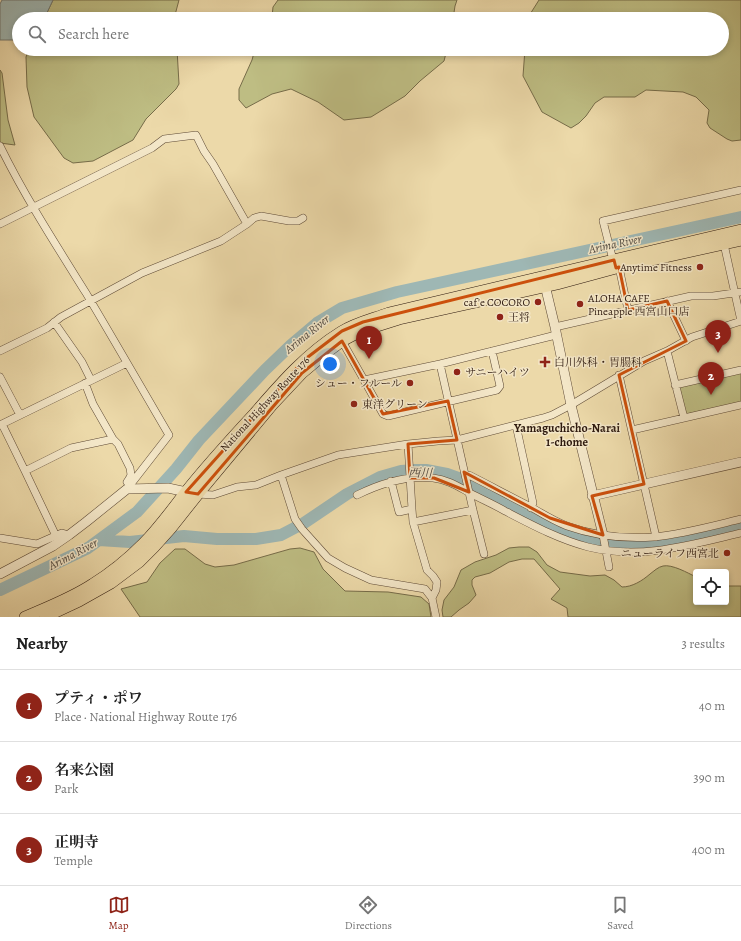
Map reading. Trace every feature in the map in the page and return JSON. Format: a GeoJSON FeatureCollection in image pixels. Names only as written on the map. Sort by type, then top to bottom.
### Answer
{"type":"FeatureCollection","features":[{"type":"Feature","properties":{"kind":"highway","name":"National Highway Route 176"},"geometry":{"type":"LineString","coordinates":[[45,617],[79,601],[111,583],[139,562],[171,528],[272,405],[302,373],[326,352],[342,341],[361,331],[399,319],[741,230]]}},
{"type":"Feature","properties":{"kind":"highway","name":"National Highway Route 176"},"geometry":{"type":"LineString","coordinates":[[615,263],[741,240]]}},
{"type":"Feature","properties":{"kind":"highway","name":"National Highway Route 176"},"geometry":{"type":"LineString","coordinates":[[25,617],[64,600],[92,585],[110,573],[129,557],[158,528],[218,454],[282,382],[304,360],[342,331],[389,313],[494,289],[544,281]]}},
{"type":"Feature","properties":{"kind":"street"},"geometry":{"type":"LineString","coordinates":[[0,224],[152,148],[164,139],[196,134],[204,151],[247,224]]}},
{"type":"Feature","properties":{"kind":"street"},"geometry":{"type":"LineString","coordinates":[[0,146],[33,208],[169,435],[127,490],[69,535],[0,574]]}},
{"type":"Feature","properties":{"kind":"street"},"geometry":{"type":"LineString","coordinates":[[628,310],[603,221],[741,190]]}},
{"type":"Feature","properties":{"kind":"street"},"geometry":{"type":"LineString","coordinates":[[0,351],[47,328],[61,317],[142,273],[221,241],[254,218],[261,216],[289,221],[298,221],[303,218]]}},
{"type":"Feature","properties":{"kind":"street"},"geometry":{"type":"LineString","coordinates":[[127,490],[168,488],[198,494],[213,495],[236,487],[256,485],[338,455],[408,444],[457,440],[547,417],[571,405],[644,361],[667,351],[692,337],[741,321],[738,293],[724,244]]}},
{"type":"Feature","properties":{"kind":"street"},"geometry":{"type":"LineString","coordinates":[[544,281],[592,496],[610,566]]}},
{"type":"Feature","properties":{"kind":"street"},"geometry":{"type":"LineString","coordinates":[[364,380],[492,351],[628,310],[690,296],[713,296],[738,293]]}},
{"type":"Feature","properties":{"kind":"street"},"geometry":{"type":"LineString","coordinates":[[667,301],[686,341]]}},
{"type":"Feature","properties":{"kind":"street"},"geometry":{"type":"LineString","coordinates":[[54,322],[82,362],[93,404],[118,444],[130,468],[131,475],[124,486],[127,490]]}},
{"type":"Feature","properties":{"kind":"street"},"geometry":{"type":"LineString","coordinates":[[342,341],[383,414],[388,416],[497,390],[500,386],[492,351]]}},
{"type":"Feature","properties":{"kind":"street"},"geometry":{"type":"LineString","coordinates":[[667,351],[684,418]]}},
{"type":"Feature","properties":{"kind":"street"},"geometry":{"type":"LineString","coordinates":[[56,536],[1,425],[127,363]]}},
{"type":"Feature","properties":{"kind":"street"},"geometry":{"type":"LineString","coordinates":[[440,364],[484,554]]}},
{"type":"Feature","properties":{"kind":"street"},"geometry":{"type":"LineString","coordinates":[[675,385],[741,370]]}},
{"type":"Feature","properties":{"kind":"street"},"geometry":{"type":"LineString","coordinates":[[619,375],[656,537]]}},
{"type":"Feature","properties":{"kind":"street"},"geometry":{"type":"LineString","coordinates":[[0,377],[20,415]]}},
{"type":"Feature","properties":{"kind":"street"},"geometry":{"type":"LineString","coordinates":[[632,430],[741,405]]}},
{"type":"Feature","properties":{"kind":"street"},"geometry":{"type":"LineString","coordinates":[[516,425],[534,503],[531,508]]}},
{"type":"Feature","properties":{"kind":"street"},"geometry":{"type":"LineString","coordinates":[[25,471],[71,448],[113,438]]}},
{"type":"Feature","properties":{"kind":"street"},"geometry":{"type":"LineString","coordinates":[[408,444],[413,522],[427,570],[436,582],[436,590],[432,598]]}},
{"type":"Feature","properties":{"kind":"street"},"geometry":{"type":"LineString","coordinates":[[592,496],[741,462]]}},
{"type":"Feature","properties":{"kind":"street"},"geometry":{"type":"LineString","coordinates":[[281,475],[295,519],[328,558],[370,580],[425,589],[432,598],[436,617]]}},
{"type":"Feature","properties":{"kind":"street"},"geometry":{"type":"LineString","coordinates":[[465,475],[469,475],[567,526],[603,535],[628,538],[656,537],[681,533],[741,519]]}},
{"type":"Feature","properties":{"kind":"street"},"geometry":{"type":"LineString","coordinates":[[358,496],[372,488],[391,481],[410,478],[434,478],[459,486],[555,536],[588,547],[606,550],[629,552],[669,550],[741,533]]}},
{"type":"Feature","properties":{"kind":"street"},"geometry":{"type":"LineString","coordinates":[[391,481],[399,512],[412,509]]}},
{"type":"Feature","properties":{"kind":"street"},"geometry":{"type":"LineString","coordinates":[[413,522],[473,510]]}},
{"type":"Feature","properties":{"kind":"street"},"geometry":{"type":"LineString","coordinates":[[0,538],[37,544],[62,533],[69,535]]}},
{"type":"Feature","properties":{"kind":"highlighted area"},"geometry":{"type":"Polygon","coordinates":[[[614,260],[616,268],[619,267],[628,310],[667,301],[686,341],[619,375],[644,484],[592,496],[603,535],[550,518],[464,472],[469,492],[434,478],[410,478],[408,444],[457,440],[448,401],[383,414],[342,341],[302,373],[198,494],[186,492],[304,360],[342,331],[363,322],[614,260]]]}},
{"type":"Feature","properties":{"kind":"shaded area"},"geometry":{"type":"Polygon","coordinates":[[[53,0],[179,0],[176,12],[47,12],[53,0]]]}},
{"type":"Feature","properties":{"kind":"shaded area"},"geometry":{"type":"Polygon","coordinates":[[[278,0],[457,0],[454,12],[272,12],[273,7],[278,0]]]}},
{"type":"Feature","properties":{"kind":"shaded area"},"geometry":{"type":"Polygon","coordinates":[[[539,0],[741,0],[741,140],[732,141],[710,128],[707,123],[709,110],[696,97],[683,92],[646,90],[635,97],[604,97],[595,103],[579,123],[571,128],[542,112],[523,76],[524,56],[729,56],[729,12],[531,12],[539,0]]]}},
{"type":"Feature","properties":{"kind":"shaded area"},"geometry":{"type":"Polygon","coordinates":[[[177,56],[179,84],[176,89],[146,119],[133,140],[93,161],[73,163],[64,158],[34,117],[27,87],[26,57],[177,56]]]}},
{"type":"Feature","properties":{"kind":"shaded area"},"geometry":{"type":"Polygon","coordinates":[[[253,56],[445,56],[444,61],[405,96],[371,117],[344,120],[318,102],[291,89],[272,94],[246,108],[239,100],[239,89],[253,56]]]}},
{"type":"Feature","properties":{"kind":"shaded area"},"geometry":{"type":"Polygon","coordinates":[[[0,70],[2,73],[8,120],[15,145],[0,143],[0,70]]]}},
{"type":"Feature","properties":{"kind":"shaded area"},"geometry":{"type":"Polygon","coordinates":[[[741,372],[741,402],[687,414],[684,412],[679,389],[681,386],[741,372]]]}},
{"type":"Feature","properties":{"kind":"shaded area"},"geometry":{"type":"Polygon","coordinates":[[[529,547],[537,552],[547,565],[560,572],[590,576],[605,575],[622,587],[637,583],[661,567],[667,566],[675,568],[693,576],[693,605],[729,605],[729,586],[741,586],[741,617],[568,617],[567,608],[551,599],[560,589],[534,559],[522,559],[509,562],[490,573],[475,577],[472,580],[472,585],[476,595],[469,603],[451,617],[443,617],[442,610],[444,600],[454,587],[461,570],[475,562],[496,555],[509,548],[529,547]]]}},
{"type":"Feature","properties":{"kind":"shaded area"},"geometry":{"type":"Polygon","coordinates":[[[300,548],[314,552],[323,569],[345,591],[388,592],[421,597],[429,604],[431,617],[140,617],[121,589],[147,582],[160,563],[175,549],[185,549],[205,564],[215,567],[234,565],[290,549],[300,548]]]}},
{"type":"Feature","properties":{"kind":"water"},"geometry":{"type":"Polygon","coordinates":[[[2,0],[53,0],[47,12],[12,12],[12,40],[0,40],[0,4],[2,0]]]}},
{"type":"Feature","properties":{"kind":"waterway","name":"Arima River"},"geometry":{"type":"LineString","coordinates":[[0,590],[88,548],[137,512],[176,469],[199,440],[265,370],[317,323],[342,308],[397,292],[741,217]]}},
{"type":"Feature","properties":{"kind":"waterway","name":"西川"},"geometry":{"type":"LineString","coordinates":[[99,540],[130,542],[184,536],[217,539],[256,539],[281,535],[304,523],[347,494],[380,477],[401,471],[415,470],[426,470],[447,474],[461,479],[555,529],[594,541],[614,545],[659,546],[674,544],[741,528]]}},
{"type":"Feature","properties":{"kind":"place","name":"Anytime Fitness"},"geometry":{"type":"Point","coordinates":[700,267]}},
{"type":"Feature","properties":{"kind":"place","name":"caf'e COCORO"},"geometry":{"type":"Point","coordinates":[538,302]}},
{"type":"Feature","properties":{"kind":"place","name":"ALOHA CAFE Pineapple 西宮山口店"},"geometry":{"type":"Point","coordinates":[580,304]}},
{"type":"Feature","properties":{"kind":"place","name":"王将"},"geometry":{"type":"Point","coordinates":[500,317]}},
{"type":"Feature","properties":{"kind":"place","name":"正明寺"},"geometry":{"type":"Point","coordinates":[718,353]}},
{"type":"Feature","properties":{"kind":"place","name":"プティ・ポワ"},"geometry":{"type":"Point","coordinates":[369,359]}},
{"type":"Feature","properties":{"kind":"place","name":"白川外科・胃腸科"},"geometry":{"type":"Point","coordinates":[545,362]}},
{"type":"Feature","properties":{"kind":"place","name":"サニーハイツ"},"geometry":{"type":"Point","coordinates":[457,372]}},
{"type":"Feature","properties":{"kind":"place","name":"シュー・フルール"},"geometry":{"type":"Point","coordinates":[410,383]}},
{"type":"Feature","properties":{"kind":"place","name":"名来公園"},"geometry":{"type":"Point","coordinates":[711,395]}},
{"type":"Feature","properties":{"kind":"place","name":"東洋グリーン"},"geometry":{"type":"Point","coordinates":[354,404]}},
{"type":"Feature","properties":{"kind":"place","name":"ニューライフ西宮北"},"geometry":{"type":"Point","coordinates":[727,553]}},
{"type":"Feature","properties":{"kind":"district","name":"Yamaguchicho-Narai 1-chome"},"geometry":{"type":"Point","coordinates":[567,435]}}]}
